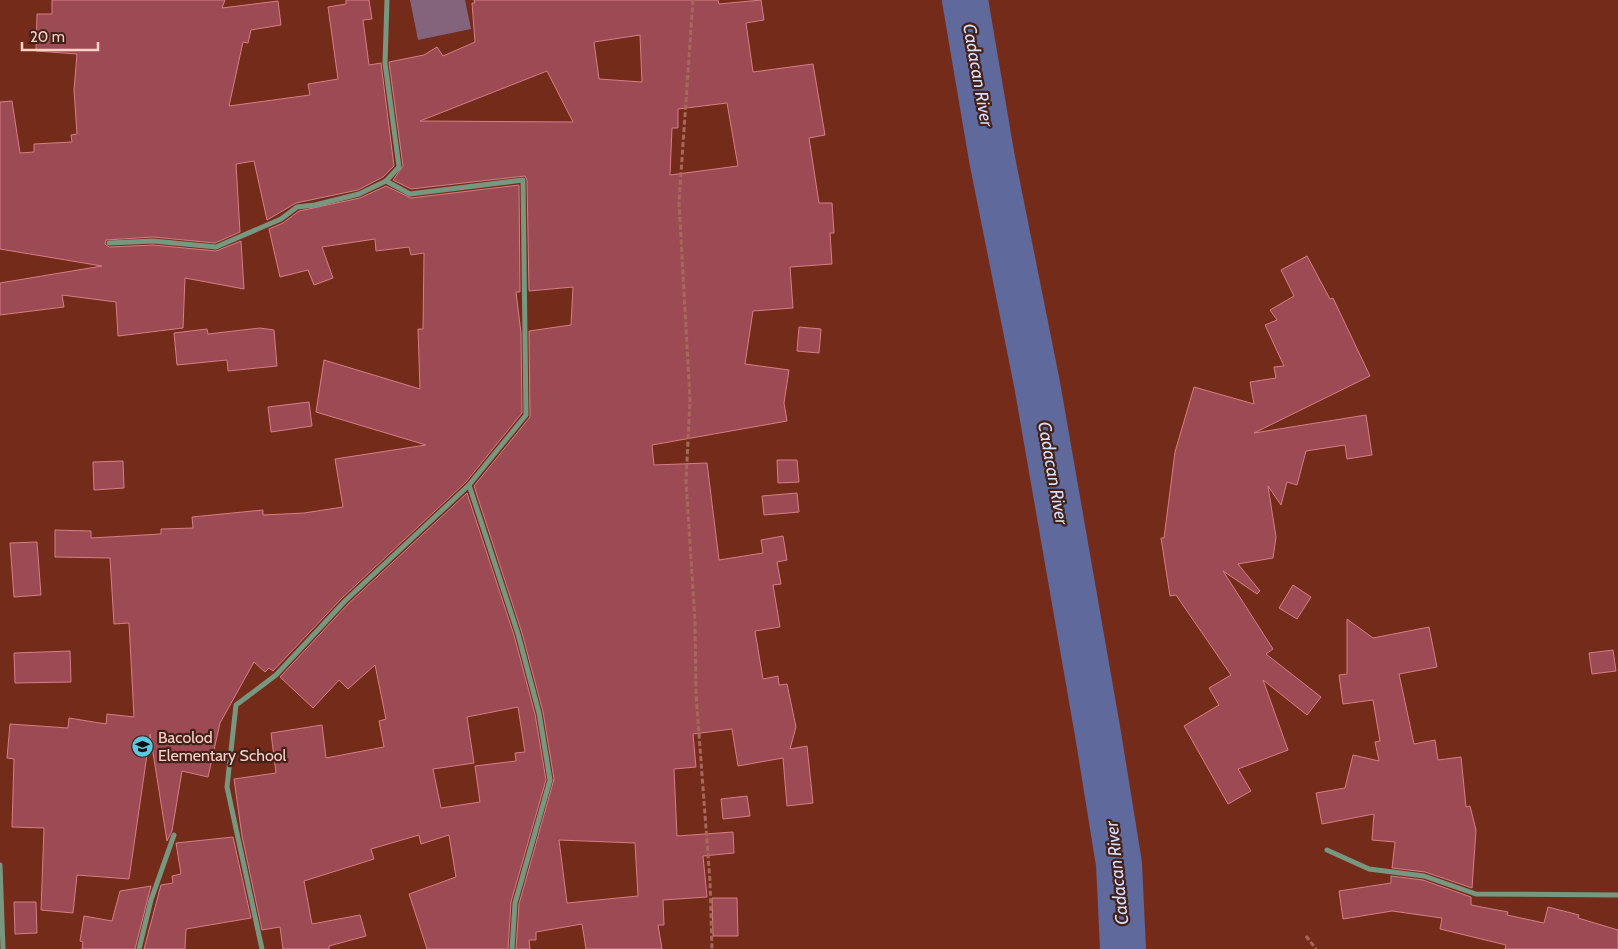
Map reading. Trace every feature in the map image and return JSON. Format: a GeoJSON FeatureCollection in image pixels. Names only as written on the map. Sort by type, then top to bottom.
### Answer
{"type":"FeatureCollection","features":[{"type":"Feature","properties":{"kind":"street"},"geometry":{"type":"LineString","coordinates":[[109,242],[153,241],[216,247],[281,219],[297,207],[314,205],[359,194],[386,181],[399,167],[385,63],[387,0]]}},
{"type":"Feature","properties":{"kind":"street"},"geometry":{"type":"LineString","coordinates":[[262,949],[227,787],[236,705],[276,675],[344,600],[469,485],[526,415],[523,180],[410,194],[386,181]]}},
{"type":"Feature","properties":{"kind":"street"},"geometry":{"type":"LineString","coordinates":[[469,485],[518,634],[539,713],[550,780],[516,903],[512,949]]}},
{"type":"Feature","properties":{"kind":"street"},"geometry":{"type":"LineString","coordinates":[[139,949],[151,900],[174,836]]}},
{"type":"Feature","properties":{"kind":"street"},"geometry":{"type":"LineString","coordinates":[[1327,850],[1369,868],[1424,876],[1476,894],[1618,895]]}},
{"type":"Feature","properties":{"kind":"street"},"geometry":{"type":"LineString","coordinates":[[0,865],[3,949]]}},
{"type":"Feature","properties":{"kind":"path"},"geometry":{"type":"LineString","coordinates":[[693,0],[679,202],[690,400],[686,481],[695,621],[696,694],[710,882],[712,949]]}},
{"type":"Feature","properties":{"kind":"path"},"geometry":{"type":"LineString","coordinates":[[1306,936],[1316,949]]}},
{"type":"Feature","properties":{"kind":"shaded area"},"geometry":{"type":"Polygon","coordinates":[[[410,0],[465,0],[471,29],[418,40],[410,0]]]}},
{"type":"Feature","properties":{"kind":"building"},"geometry":{"type":"Polygon","coordinates":[[[52,0],[225,0],[222,8],[278,1],[281,25],[251,30],[248,43],[243,42],[229,106],[310,95],[308,84],[338,79],[328,7],[346,4],[346,0],[369,0],[372,19],[363,20],[369,65],[381,63],[394,166],[383,177],[358,190],[296,203],[267,220],[254,161],[236,164],[240,232],[215,243],[153,237],[106,240],[105,244],[109,247],[153,245],[216,251],[241,241],[244,289],[185,278],[183,328],[118,336],[116,302],[62,295],[64,307],[0,315],[0,283],[102,266],[0,249],[0,102],[12,101],[20,153],[34,152],[34,144],[72,142],[71,135],[77,134],[74,90],[77,54],[36,51],[37,14],[52,14],[52,0]]]}},
{"type":"Feature","properties":{"kind":"building"},"geometry":{"type":"Polygon","coordinates":[[[474,0],[718,0],[719,4],[761,0],[764,20],[746,23],[753,72],[813,64],[825,135],[809,138],[819,203],[832,203],[834,233],[830,233],[832,264],[790,267],[793,308],[753,311],[745,364],[789,370],[784,403],[787,421],[652,445],[654,465],[707,463],[719,560],[763,553],[761,540],[783,536],[787,560],[777,562],[781,584],[773,585],[780,627],[755,631],[763,679],[778,676],[779,685],[787,684],[796,727],[790,749],[807,746],[813,803],[787,806],[783,758],[738,766],[732,729],[693,734],[696,767],[674,769],[677,836],[733,832],[734,853],[703,856],[707,897],[663,900],[664,925],[658,925],[662,949],[586,949],[582,924],[536,932],[536,940],[529,940],[530,949],[516,949],[519,904],[554,779],[543,712],[522,633],[474,486],[530,417],[529,331],[571,325],[573,287],[529,291],[527,180],[525,176],[411,189],[393,180],[403,166],[389,62],[424,55],[437,47],[443,56],[475,42],[472,3],[475,3],[474,0]],[[640,35],[594,42],[599,79],[642,82],[640,35]],[[547,71],[420,121],[573,122],[547,71]],[[727,103],[678,109],[678,128],[672,128],[670,175],[738,166],[727,103]],[[559,840],[567,903],[638,896],[635,843],[559,840]]]}},
{"type":"Feature","properties":{"kind":"building"},"geometry":{"type":"Polygon","coordinates":[[[519,185],[520,292],[516,292],[521,333],[522,413],[466,482],[342,598],[273,671],[269,668],[265,672],[254,662],[220,723],[208,777],[182,771],[172,831],[167,841],[150,734],[129,879],[77,875],[73,913],[41,910],[44,828],[12,827],[14,759],[7,758],[10,724],[68,728],[69,718],[106,724],[107,714],[134,717],[129,623],[114,624],[110,558],[55,557],[55,530],[91,531],[91,538],[161,534],[161,529],[193,528],[192,517],[263,510],[263,515],[304,513],[343,507],[335,459],[426,445],[316,412],[324,360],[420,389],[418,329],[423,329],[424,253],[411,255],[409,247],[376,251],[375,239],[322,247],[333,278],[314,285],[308,270],[280,277],[269,229],[283,223],[299,211],[360,198],[386,186],[411,198],[519,185]]]}},
{"type":"Feature","properties":{"kind":"building"},"geometry":{"type":"Polygon","coordinates":[[[1307,256],[1330,299],[1333,298],[1370,376],[1254,433],[1366,415],[1372,455],[1347,459],[1345,445],[1306,451],[1297,485],[1287,482],[1281,505],[1268,486],[1276,537],[1273,558],[1238,564],[1260,591],[1257,594],[1223,571],[1273,649],[1266,654],[1321,697],[1307,715],[1263,680],[1288,750],[1238,769],[1251,791],[1228,804],[1184,726],[1219,705],[1209,688],[1231,675],[1176,595],[1170,596],[1161,538],[1164,538],[1175,452],[1194,387],[1254,404],[1250,382],[1276,378],[1274,367],[1284,366],[1265,325],[1277,320],[1270,310],[1294,296],[1281,270],[1307,256]]]}},
{"type":"Feature","properties":{"kind":"building"},"geometry":{"type":"Polygon","coordinates":[[[799,327],[821,329],[819,353],[797,351],[799,327]]]}},
{"type":"Feature","properties":{"kind":"building"},"geometry":{"type":"Polygon","coordinates":[[[260,328],[274,330],[277,366],[228,371],[227,360],[177,365],[174,333],[207,329],[208,334],[260,328]]]}},
{"type":"Feature","properties":{"kind":"building"},"geometry":{"type":"Polygon","coordinates":[[[309,402],[312,426],[271,432],[268,407],[309,402]]]}},
{"type":"Feature","properties":{"kind":"building"},"geometry":{"type":"Polygon","coordinates":[[[777,460],[797,460],[799,482],[778,483],[777,460]]]}},
{"type":"Feature","properties":{"kind":"building"},"geometry":{"type":"Polygon","coordinates":[[[123,461],[124,488],[94,490],[93,462],[123,461]]]}},
{"type":"Feature","properties":{"kind":"building"},"geometry":{"type":"Polygon","coordinates":[[[467,493],[514,635],[535,714],[546,780],[511,902],[508,949],[427,949],[409,894],[456,877],[449,835],[421,844],[419,835],[371,849],[374,859],[304,881],[312,924],[360,915],[366,936],[329,946],[329,949],[283,949],[280,927],[262,930],[242,836],[234,779],[276,773],[271,733],[322,725],[326,758],[384,747],[379,721],[386,719],[375,665],[348,689],[339,680],[313,708],[280,677],[348,604],[467,493]],[[518,707],[467,717],[474,763],[433,769],[441,808],[480,802],[475,766],[516,761],[515,753],[525,752],[518,707]]]}},
{"type":"Feature","properties":{"kind":"building"},"geometry":{"type":"Polygon","coordinates":[[[797,493],[799,512],[764,515],[762,496],[797,493]]]}},
{"type":"Feature","properties":{"kind":"building"},"geometry":{"type":"Polygon","coordinates":[[[37,542],[41,595],[14,597],[10,543],[37,542]]]}},
{"type":"Feature","properties":{"kind":"building"},"geometry":{"type":"Polygon","coordinates":[[[1293,585],[1311,597],[1297,619],[1279,608],[1293,585]]]}},
{"type":"Feature","properties":{"kind":"building"},"geometry":{"type":"Polygon","coordinates":[[[1347,619],[1373,638],[1429,627],[1437,667],[1399,674],[1414,744],[1435,740],[1438,760],[1461,757],[1466,807],[1470,806],[1476,830],[1472,888],[1425,872],[1392,868],[1395,842],[1372,840],[1374,814],[1322,824],[1316,793],[1345,788],[1353,755],[1379,761],[1375,742],[1380,741],[1373,700],[1343,704],[1339,675],[1347,674],[1347,619]]]}},
{"type":"Feature","properties":{"kind":"building"},"geometry":{"type":"Polygon","coordinates":[[[1613,650],[1616,671],[1592,674],[1589,653],[1613,650]]]}},
{"type":"Feature","properties":{"kind":"building"},"geometry":{"type":"Polygon","coordinates":[[[70,651],[71,682],[15,683],[14,653],[70,651]]]}},
{"type":"Feature","properties":{"kind":"building"},"geometry":{"type":"Polygon","coordinates":[[[747,796],[750,816],[723,819],[721,799],[747,796]]]}},
{"type":"Feature","properties":{"kind":"building"},"geometry":{"type":"Polygon","coordinates":[[[233,837],[251,918],[186,929],[185,949],[144,949],[161,885],[173,883],[172,876],[181,874],[176,843],[233,837]]]}},
{"type":"Feature","properties":{"kind":"building"},"geometry":{"type":"Polygon","coordinates":[[[1391,876],[1423,880],[1471,897],[1471,905],[1508,912],[1507,915],[1544,923],[1548,907],[1579,915],[1578,918],[1618,930],[1618,949],[1505,949],[1506,945],[1440,929],[1442,918],[1392,911],[1343,919],[1339,891],[1391,883],[1391,876]]]}},
{"type":"Feature","properties":{"kind":"building"},"geometry":{"type":"Polygon","coordinates":[[[151,886],[135,949],[82,949],[83,942],[80,941],[84,916],[112,921],[120,891],[151,886]]]}},
{"type":"Feature","properties":{"kind":"building"},"geometry":{"type":"Polygon","coordinates":[[[712,898],[737,898],[738,936],[713,936],[712,898]]]}},
{"type":"Feature","properties":{"kind":"building"},"geometry":{"type":"Polygon","coordinates":[[[14,902],[36,902],[37,933],[15,934],[14,902]]]}},
{"type":"Feature","properties":{"kind":"waterway","name":"Cadacan River"},"geometry":{"type":"LineString","coordinates":[[965,0],[992,159],[1037,384],[1098,734],[1119,864],[1123,949]]}},
{"type":"Feature","properties":{"kind":"place","name":"Bacolod Elementary School"},"geometry":{"type":"Point","coordinates":[142,746]}}]}
